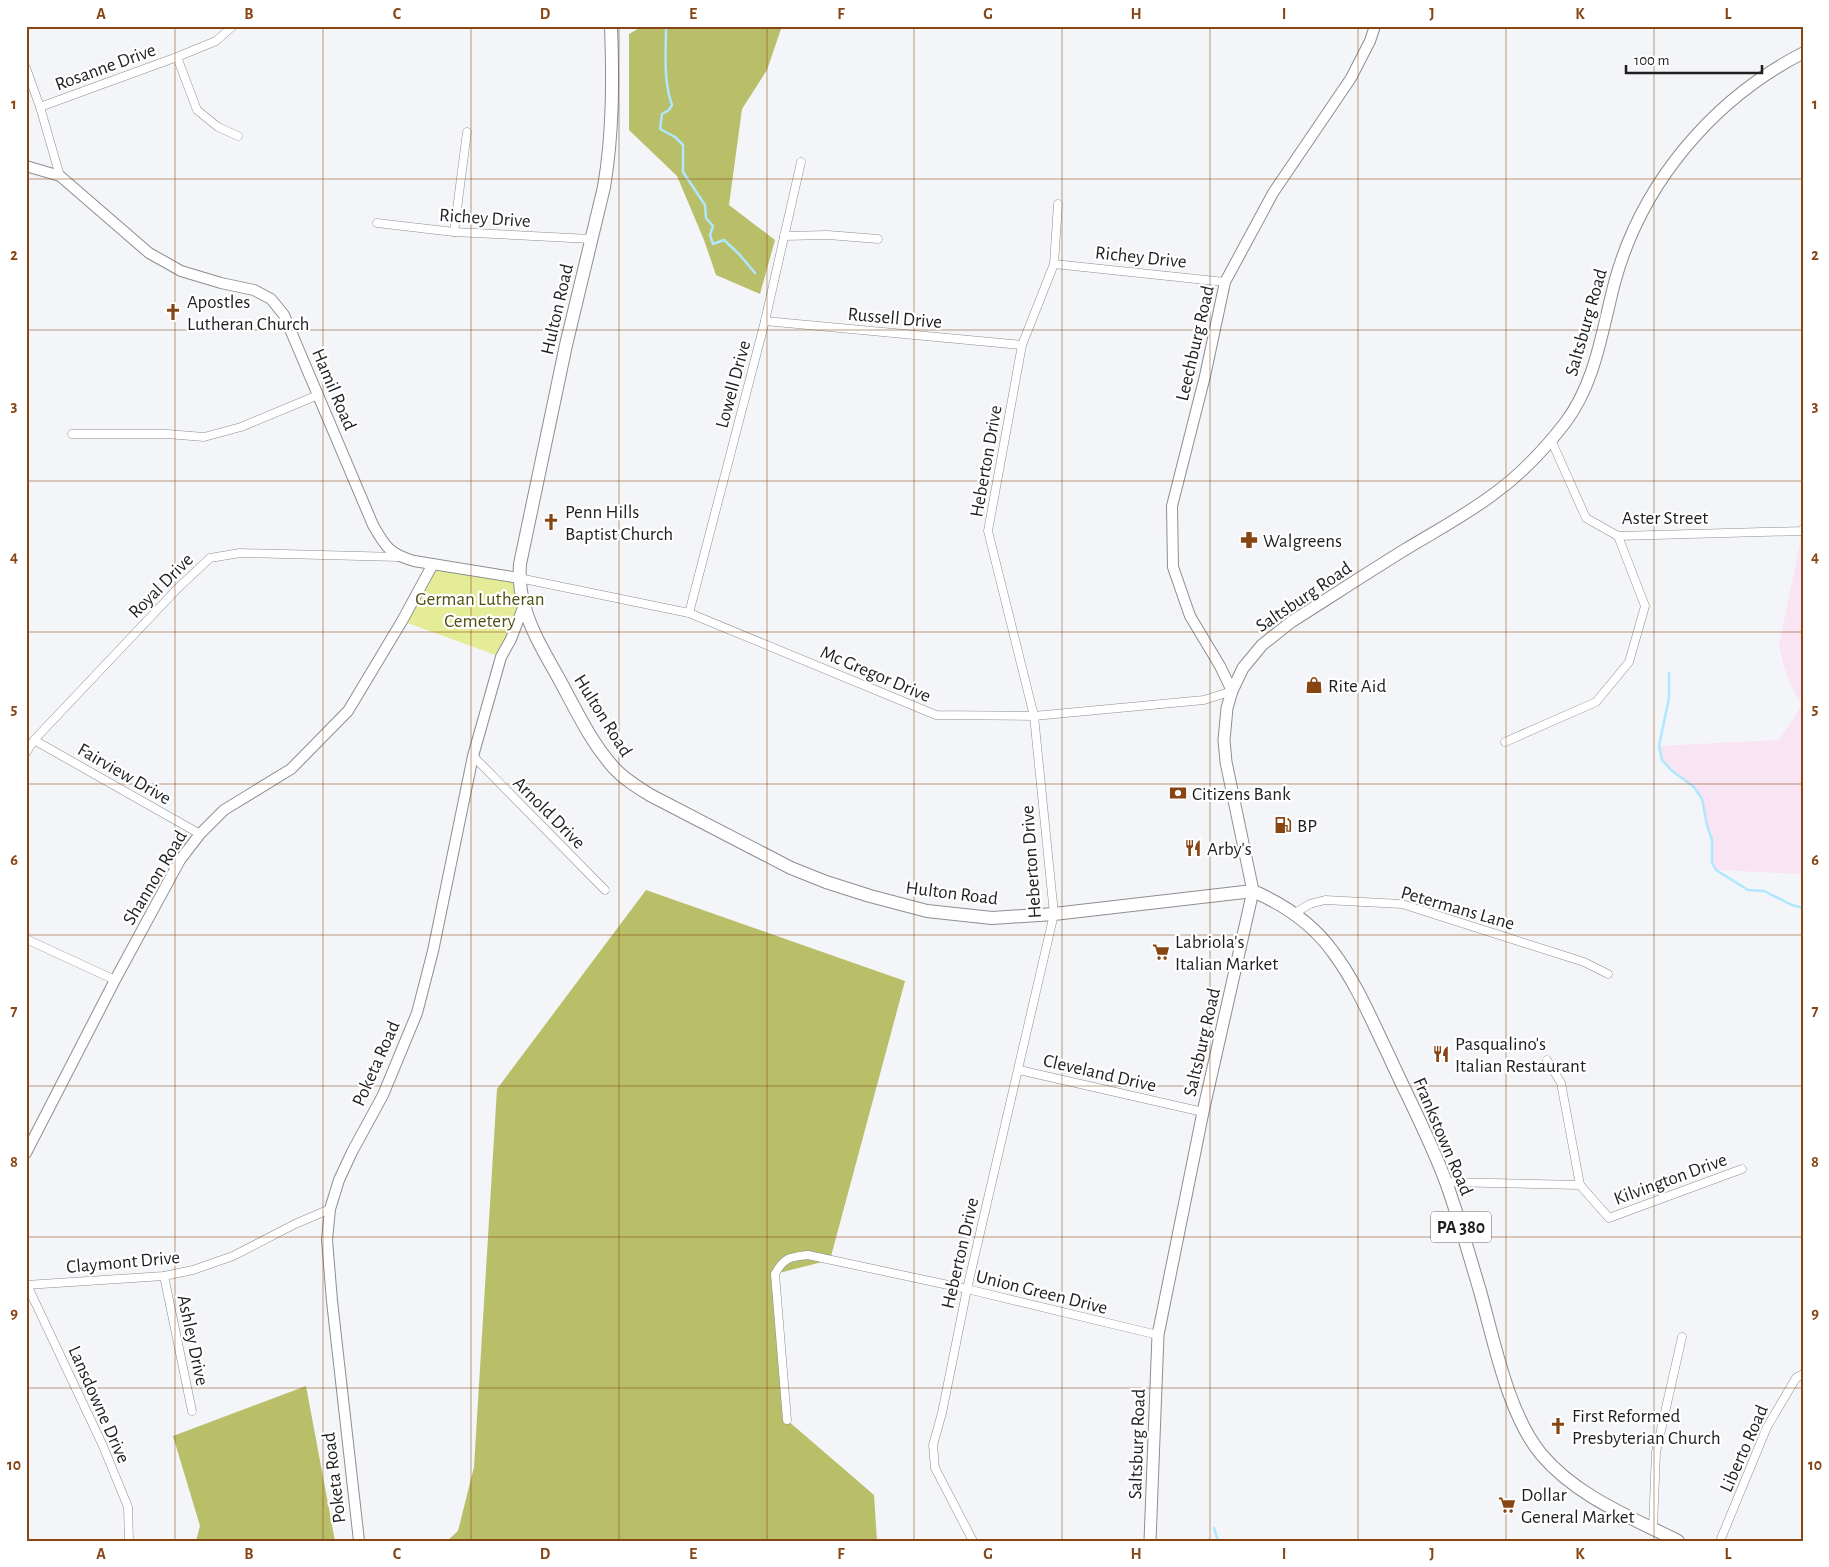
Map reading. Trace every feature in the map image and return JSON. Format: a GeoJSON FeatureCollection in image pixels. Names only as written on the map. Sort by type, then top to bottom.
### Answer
{"type":"FeatureCollection","features":[{"type":"Feature","properties":{"kind":"main road","name":"Hulton Road"},"geometry":{"type":"LineString","coordinates":[[611,26],[610,144],[604,187],[566,345],[520,564],[519,578],[524,605],[535,635],[596,744],[615,769],[650,795],[791,868],[826,882],[903,906],[928,911],[992,918],[1054,914],[1253,891]]}},
{"type":"Feature","properties":{"kind":"main road","name":"Saltsburg Road"},"geometry":{"type":"LineString","coordinates":[[1150,1541],[1158,1335],[1203,1112],[1253,891],[1226,762],[1224,722],[1232,691],[1243,668],[1274,634],[1491,496],[1518,474],[1551,440],[1566,422],[1589,379],[1598,353],[1619,266],[1632,234],[1663,178],[1681,152],[1719,111],[1752,84],[1803,53]]}},
{"type":"Feature","properties":{"kind":"main road","name":"Frankstown Road"},"geometry":{"type":"LineString","coordinates":[[1253,891],[1273,900],[1294,913],[1333,951],[1352,980],[1432,1148],[1446,1182],[1464,1235],[1510,1394],[1531,1440],[1554,1468],[1581,1491],[1653,1528],[1670,1539]]}},
{"type":"Feature","properties":{"kind":"street","name":"Rosanne Drive"},"geometry":{"type":"LineString","coordinates":[[40,107],[177,57],[216,40],[233,26]]}},
{"type":"Feature","properties":{"kind":"street","name":"Leechburg Road"},"geometry":{"type":"LineString","coordinates":[[1232,691],[1220,666],[1190,616],[1173,567],[1172,506],[1205,376],[1225,282],[1273,193],[1351,78],[1370,41],[1375,26]]}},
{"type":"Feature","properties":{"kind":"street"},"geometry":{"type":"LineString","coordinates":[[177,57],[197,110],[218,127],[238,136]]}},
{"type":"Feature","properties":{"kind":"street"},"geometry":{"type":"LineString","coordinates":[[26,68],[40,107],[60,176]]}},
{"type":"Feature","properties":{"kind":"street"},"geometry":{"type":"LineString","coordinates":[[454,232],[467,132]]}},
{"type":"Feature","properties":{"kind":"street","name":"Lowell Drive"},"geometry":{"type":"LineString","coordinates":[[689,613],[766,321],[800,162]]}},
{"type":"Feature","properties":{"kind":"street","name":"Hamil Road"},"geometry":{"type":"LineString","coordinates":[[26,166],[60,176],[149,253],[181,271],[220,283],[254,290],[271,299],[284,315],[373,525],[384,543],[399,557]]}},
{"type":"Feature","properties":{"kind":"street","name":"Heberton Drive"},"geometry":{"type":"LineString","coordinates":[[973,1541],[935,1468],[933,1444],[942,1413],[967,1289],[1054,914],[1034,716],[988,531],[1022,345],[1054,264],[1058,204]]}},
{"type":"Feature","properties":{"kind":"street","name":"Richey Drive"},"geometry":{"type":"LineString","coordinates":[[376,223],[454,232],[591,239]]}},
{"type":"Feature","properties":{"kind":"street"},"geometry":{"type":"LineString","coordinates":[[784,236],[828,235],[878,239]]}},
{"type":"Feature","properties":{"kind":"street","name":"Richey Drive"},"geometry":{"type":"LineString","coordinates":[[1054,264],[1225,282]]}},
{"type":"Feature","properties":{"kind":"street","name":"Russell Drive"},"geometry":{"type":"LineString","coordinates":[[766,321],[1022,345]]}},
{"type":"Feature","properties":{"kind":"street"},"geometry":{"type":"LineString","coordinates":[[72,434],[167,434],[204,437],[241,427],[318,395]]}},
{"type":"Feature","properties":{"kind":"street","name":"Aster Street"},"geometry":{"type":"LineString","coordinates":[[1551,440],[1586,518],[1618,536],[1802,530]]}},
{"type":"Feature","properties":{"kind":"street"},"geometry":{"type":"LineString","coordinates":[[1505,742],[1596,702],[1629,662],[1645,606],[1618,536]]}},
{"type":"Feature","properties":{"kind":"street","name":"Royal Drive"},"geometry":{"type":"LineString","coordinates":[[26,753],[34,740],[178,588],[210,558],[240,553],[399,557]]}},
{"type":"Feature","properties":{"kind":"street"},"geometry":{"type":"LineString","coordinates":[[399,557],[519,578]]}},
{"type":"Feature","properties":{"kind":"street","name":"Shannon Road"},"geometry":{"type":"LineString","coordinates":[[26,1153],[115,980],[180,860],[200,834],[224,810],[291,769],[348,711],[392,638],[433,564]]}},
{"type":"Feature","properties":{"kind":"street","name":"Mc Gregor Drive"},"geometry":{"type":"LineString","coordinates":[[519,578],[689,613],[936,715],[1034,716],[1204,700],[1232,691]]}},
{"type":"Feature","properties":{"kind":"street","name":"Poketa Road"},"geometry":{"type":"LineString","coordinates":[[359,1541],[332,1300],[327,1240],[330,1209],[339,1180],[383,1095],[417,1013],[433,951],[473,756],[501,658],[524,605]]}},
{"type":"Feature","properties":{"kind":"street","name":"Fairview Drive"},"geometry":{"type":"LineString","coordinates":[[34,740],[200,834]]}},
{"type":"Feature","properties":{"kind":"street","name":"Arnold Drive"},"geometry":{"type":"LineString","coordinates":[[473,756],[605,890]]}},
{"type":"Feature","properties":{"kind":"street","name":"Petermans Lane"},"geometry":{"type":"LineString","coordinates":[[1294,913],[1310,904],[1325,900],[1402,904],[1584,962],[1608,974]]}},
{"type":"Feature","properties":{"kind":"street"},"geometry":{"type":"LineString","coordinates":[[26,939],[115,980]]}},
{"type":"Feature","properties":{"kind":"street"},"geometry":{"type":"LineString","coordinates":[[1446,1182],[1580,1185],[1561,1083],[1547,1060]]}},
{"type":"Feature","properties":{"kind":"street","name":"Cleveland Drive"},"geometry":{"type":"LineString","coordinates":[[1018,1070],[1203,1112]]}},
{"type":"Feature","properties":{"kind":"street","name":"Kilvington Drive"},"geometry":{"type":"LineString","coordinates":[[1580,1185],[1609,1218],[1742,1169]]}},
{"type":"Feature","properties":{"kind":"street","name":"Claymont Drive"},"geometry":{"type":"LineString","coordinates":[[26,1285],[164,1276],[193,1270],[233,1256],[295,1224],[330,1209]]}},
{"type":"Feature","properties":{"kind":"street","name":"Union Green Drive"},"geometry":{"type":"LineString","coordinates":[[787,1420],[775,1274],[781,1264],[790,1258],[808,1255],[967,1289],[1158,1335]]}},
{"type":"Feature","properties":{"kind":"street","name":"Ashley Drive"},"geometry":{"type":"LineString","coordinates":[[164,1276],[192,1411]]}},
{"type":"Feature","properties":{"kind":"street","name":"Lansdowne Drive"},"geometry":{"type":"LineString","coordinates":[[26,1285],[103,1446],[128,1507],[129,1541]]}},
{"type":"Feature","properties":{"kind":"street"},"geometry":{"type":"LineString","coordinates":[[1653,1528],[1656,1452],[1682,1337]]}},
{"type":"Feature","properties":{"kind":"street","name":"Liberto Road"},"geometry":{"type":"LineString","coordinates":[[1720,1541],[1767,1427],[1796,1378],[1803,1374]]}},
{"type":"Feature","properties":{"kind":"shaded area"},"geometry":{"type":"Polygon","coordinates":[[[1803,528],[1803,874],[1716,870],[1712,858],[1712,840],[1702,799],[1694,787],[1662,760],[1659,746],[1779,740],[1802,705],[1791,686],[1779,646],[1803,528]]]}},
{"type":"Feature","properties":{"kind":"green space"},"geometry":{"type":"Polygon","coordinates":[[[643,26],[782,26],[767,70],[742,109],[729,205],[775,240],[760,294],[716,275],[704,240],[677,176],[629,130],[629,34],[643,26]]]}},
{"type":"Feature","properties":{"kind":"green space","name":"German Lutheran Cemetery"},"geometry":{"type":"Polygon","coordinates":[[[433,564],[519,578],[524,605],[501,657],[402,621],[433,564]]]}},
{"type":"Feature","properties":{"kind":"green space"},"geometry":{"type":"Polygon","coordinates":[[[646,890],[905,981],[830,1260],[775,1274],[787,1420],[874,1495],[877,1541],[447,1541],[458,1531],[474,1467],[497,1089],[646,890]]]}},
{"type":"Feature","properties":{"kind":"green space"},"geometry":{"type":"Polygon","coordinates":[[[306,1386],[335,1541],[196,1541],[200,1526],[173,1436],[306,1386]]]}},
{"type":"Feature","properties":{"kind":"waterway"},"geometry":{"type":"LineString","coordinates":[[666,26],[666,76],[672,105],[669,110],[662,114],[660,129],[675,137],[683,145],[683,172],[705,205],[706,218],[713,226],[710,235],[713,244],[724,240],[755,273]]}},
{"type":"Feature","properties":{"kind":"waterway"},"geometry":{"type":"LineString","coordinates":[[1669,673],[1669,698],[1659,746],[1662,760],[1671,770],[1694,787],[1702,799],[1712,840],[1712,863],[1716,870],[1748,890],[1764,891],[1792,905],[1803,908]]}},
{"type":"Feature","properties":{"kind":"waterway"},"geometry":{"type":"LineString","coordinates":[[1214,1528],[1218,1541]]}},
{"type":"Feature","properties":{"kind":"place","name":"Apostles Lutheran Church"},"geometry":{"type":"Point","coordinates":[173,312]}},
{"type":"Feature","properties":{"kind":"place","name":"Penn Hills Baptist Church"},"geometry":{"type":"Point","coordinates":[551,522]}},
{"type":"Feature","properties":{"kind":"place","name":"Walgreens"},"geometry":{"type":"Point","coordinates":[1249,540]}},
{"type":"Feature","properties":{"kind":"place","name":"Rite Aid"},"geometry":{"type":"Point","coordinates":[1314,685]}},
{"type":"Feature","properties":{"kind":"place","name":"Citizens Bank"},"geometry":{"type":"Point","coordinates":[1178,793]}},
{"type":"Feature","properties":{"kind":"place","name":"BP"},"geometry":{"type":"Point","coordinates":[1283,825]}},
{"type":"Feature","properties":{"kind":"place","name":"Arby's"},"geometry":{"type":"Point","coordinates":[1193,848]}},
{"type":"Feature","properties":{"kind":"place","name":"Labriola's Italian Market"},"geometry":{"type":"Point","coordinates":[1161,952]}},
{"type":"Feature","properties":{"kind":"place","name":"Pasqualino's Italian Restaurant"},"geometry":{"type":"Point","coordinates":[1441,1054]}},
{"type":"Feature","properties":{"kind":"place","name":"First Reformed Presbyterian Church"},"geometry":{"type":"Point","coordinates":[1558,1426]}},
{"type":"Feature","properties":{"kind":"place","name":"Dollar General Market"},"geometry":{"type":"Point","coordinates":[1507,1505]}}]}
